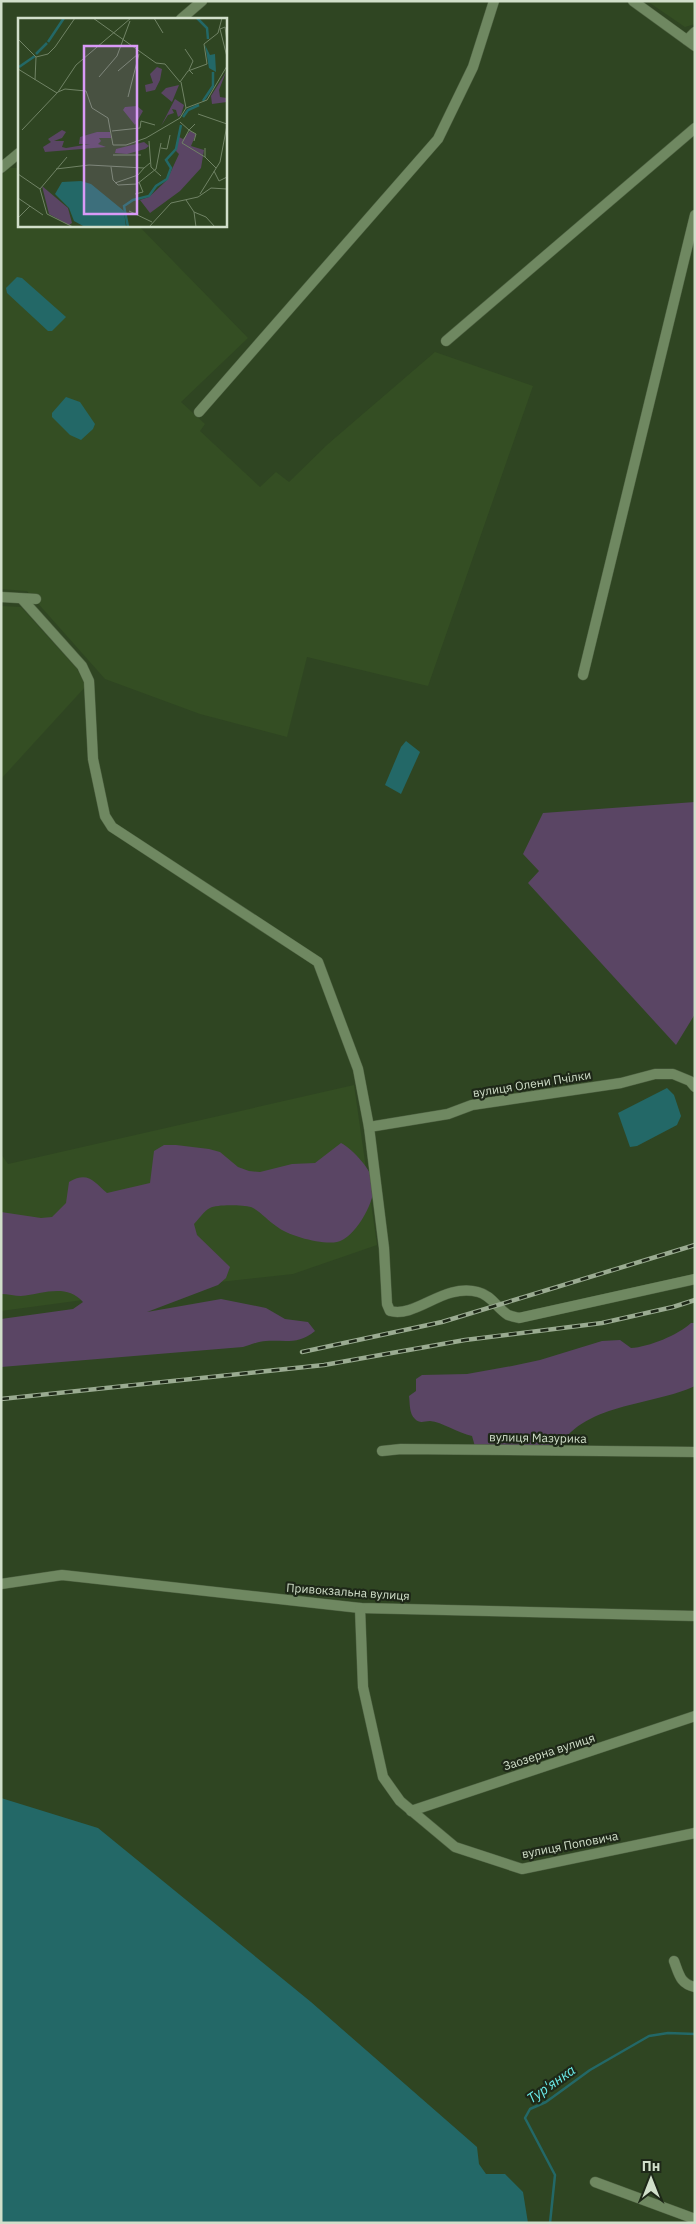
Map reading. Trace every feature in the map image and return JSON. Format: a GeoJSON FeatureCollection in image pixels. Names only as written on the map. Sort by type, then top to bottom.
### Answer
{"type":"FeatureCollection","features":[{"type":"Feature","properties":{"kind":"street"},"geometry":{"type":"LineString","coordinates":[[182,18],[202,1]]}},
{"type":"Feature","properties":{"kind":"street"},"geometry":{"type":"LineString","coordinates":[[199,412],[438,139],[473,67],[494,1]]}},
{"type":"Feature","properties":{"kind":"street"},"geometry":{"type":"LineString","coordinates":[[633,1],[691,43],[695,32]]}},
{"type":"Feature","properties":{"kind":"street"},"geometry":{"type":"LineString","coordinates":[[446,340],[695,128]]}},
{"type":"Feature","properties":{"kind":"street"},"geometry":{"type":"LineString","coordinates":[[1,168],[18,154]]}},
{"type":"Feature","properties":{"kind":"street"},"geometry":{"type":"LineString","coordinates":[[583,675],[695,215]]}},
{"type":"Feature","properties":{"kind":"street"},"geometry":{"type":"LineString","coordinates":[[1,597],[36,599]]}},
{"type":"Feature","properties":{"kind":"street"},"geometry":{"type":"LineString","coordinates":[[22,599],[82,666],[89,681],[93,759],[105,816],[112,827],[318,962],[358,1069],[369,1127],[384,1248],[387,1304],[390,1311],[400,1313],[441,1294],[461,1291],[478,1292],[490,1298],[507,1314],[519,1318],[695,1279]]}},
{"type":"Feature","properties":{"kind":"street","name":"вулиця Олени Пчілки"},"geometry":{"type":"LineString","coordinates":[[369,1127],[448,1114],[472,1106],[621,1083],[655,1074],[673,1074],[690,1081],[695,1087]]}},
{"type":"Feature","properties":{"kind":"street","name":"вулиця Мазурика"},"geometry":{"type":"LineString","coordinates":[[382,1451],[401,1449],[695,1452]]}},
{"type":"Feature","properties":{"kind":"street","name":"Привокзальна вулиця"},"geometry":{"type":"LineString","coordinates":[[1,1584],[62,1576],[360,1608],[695,1616]]}},
{"type":"Feature","properties":{"kind":"street","name":"вулиця Поповича"},"geometry":{"type":"LineString","coordinates":[[360,1608],[363,1687],[383,1777],[400,1801],[455,1847],[522,1869],[695,1833]]}},
{"type":"Feature","properties":{"kind":"street","name":"Заозерна вулиця"},"geometry":{"type":"LineString","coordinates":[[411,1811],[695,1716]]}},
{"type":"Feature","properties":{"kind":"street"},"geometry":{"type":"LineString","coordinates":[[674,1961],[682,1982],[687,1986],[695,1987]]}},
{"type":"Feature","properties":{"kind":"street"},"geometry":{"type":"LineString","coordinates":[[595,2182],[695,2219]]}},
{"type":"Feature","properties":{"kind":"shaded area"},"geometry":{"type":"Polygon","coordinates":[[[647,1],[695,1],[695,24],[685,27],[647,1]]]}},
{"type":"Feature","properties":{"kind":"shaded area"},"geometry":{"type":"Polygon","coordinates":[[[10,168],[18,168],[18,226],[139,226],[248,338],[181,402],[205,424],[200,431],[260,487],[276,472],[289,482],[328,444],[435,352],[533,386],[428,686],[307,657],[287,737],[200,714],[105,679],[27,591],[1,589],[1,175],[10,168]]]}},
{"type":"Feature","properties":{"kind":"shaded area"},"geometry":{"type":"Polygon","coordinates":[[[1,606],[21,607],[77,669],[86,686],[1,779],[1,606]]]}},
{"type":"Feature","properties":{"kind":"shaded area"},"geometry":{"type":"Polygon","coordinates":[[[695,802],[695,1014],[676,1045],[528,883],[539,871],[523,854],[543,813],[695,802]]]}},
{"type":"Feature","properties":{"kind":"shaded area"},"geometry":{"type":"Polygon","coordinates":[[[354,1085],[377,1245],[293,1274],[202,1284],[1,1311],[1,1154],[8,1164],[354,1085]]]}},
{"type":"Feature","properties":{"kind":"shaded area"},"geometry":{"type":"Polygon","coordinates":[[[341,1143],[351,1150],[362,1162],[371,1175],[374,1187],[367,1211],[350,1234],[337,1242],[314,1241],[281,1230],[251,1207],[224,1205],[210,1208],[194,1224],[197,1235],[230,1267],[226,1278],[218,1285],[147,1312],[221,1299],[266,1308],[285,1319],[308,1322],[315,1331],[309,1335],[297,1340],[263,1341],[243,1347],[1,1367],[1,1319],[73,1309],[83,1302],[76,1296],[62,1291],[21,1296],[1,1294],[1,1212],[41,1218],[52,1217],[66,1203],[69,1182],[81,1177],[94,1181],[107,1193],[150,1183],[154,1151],[164,1145],[209,1149],[220,1152],[238,1167],[260,1172],[292,1164],[315,1163],[341,1143]]]}},
{"type":"Feature","properties":{"kind":"shaded area"},"geometry":{"type":"Polygon","coordinates":[[[691,1323],[695,1323],[695,1386],[678,1393],[619,1408],[582,1423],[568,1435],[557,1451],[476,1450],[472,1436],[435,1422],[417,1421],[411,1411],[409,1396],[416,1391],[416,1379],[422,1375],[467,1374],[512,1366],[540,1360],[602,1341],[620,1340],[631,1348],[638,1347],[671,1336],[691,1323]]]}},
{"type":"Feature","properties":{"kind":"water"},"geometry":{"type":"Polygon","coordinates":[[[17,277],[22,278],[66,317],[52,331],[48,331],[7,293],[6,288],[17,277]]]}},
{"type":"Feature","properties":{"kind":"water"},"geometry":{"type":"Polygon","coordinates":[[[66,397],[80,402],[95,424],[93,429],[81,440],[70,435],[52,417],[52,413],[66,397]]]}},
{"type":"Feature","properties":{"kind":"water"},"geometry":{"type":"Polygon","coordinates":[[[406,741],[420,752],[401,794],[385,785],[401,747],[406,741]]]}},
{"type":"Feature","properties":{"kind":"water"},"geometry":{"type":"Polygon","coordinates":[[[667,1088],[674,1095],[681,1116],[677,1125],[637,1146],[630,1147],[618,1113],[667,1088]]]}},
{"type":"Feature","properties":{"kind":"water"},"geometry":{"type":"Polygon","coordinates":[[[1,1798],[98,1828],[311,2002],[477,2147],[479,2164],[486,2174],[505,2174],[523,2192],[528,2223],[1,2223],[1,1798]]]}},
{"type":"Feature","properties":{"kind":"waterway","name":"Тур'янка"},"geometry":{"type":"LineString","coordinates":[[550,2223],[555,2175],[525,2118],[530,2109],[546,2102],[590,2070],[649,2036],[668,2033],[695,2034]]}},
{"type":"Feature","properties":{"kind":"railway"},"geometry":{"type":"LineString","coordinates":[[302,1352],[442,1322],[695,1245]]}},
{"type":"Feature","properties":{"kind":"railway"},"geometry":{"type":"LineString","coordinates":[[1,1399],[324,1365],[465,1340],[602,1323],[673,1307],[695,1300]]}}]}
